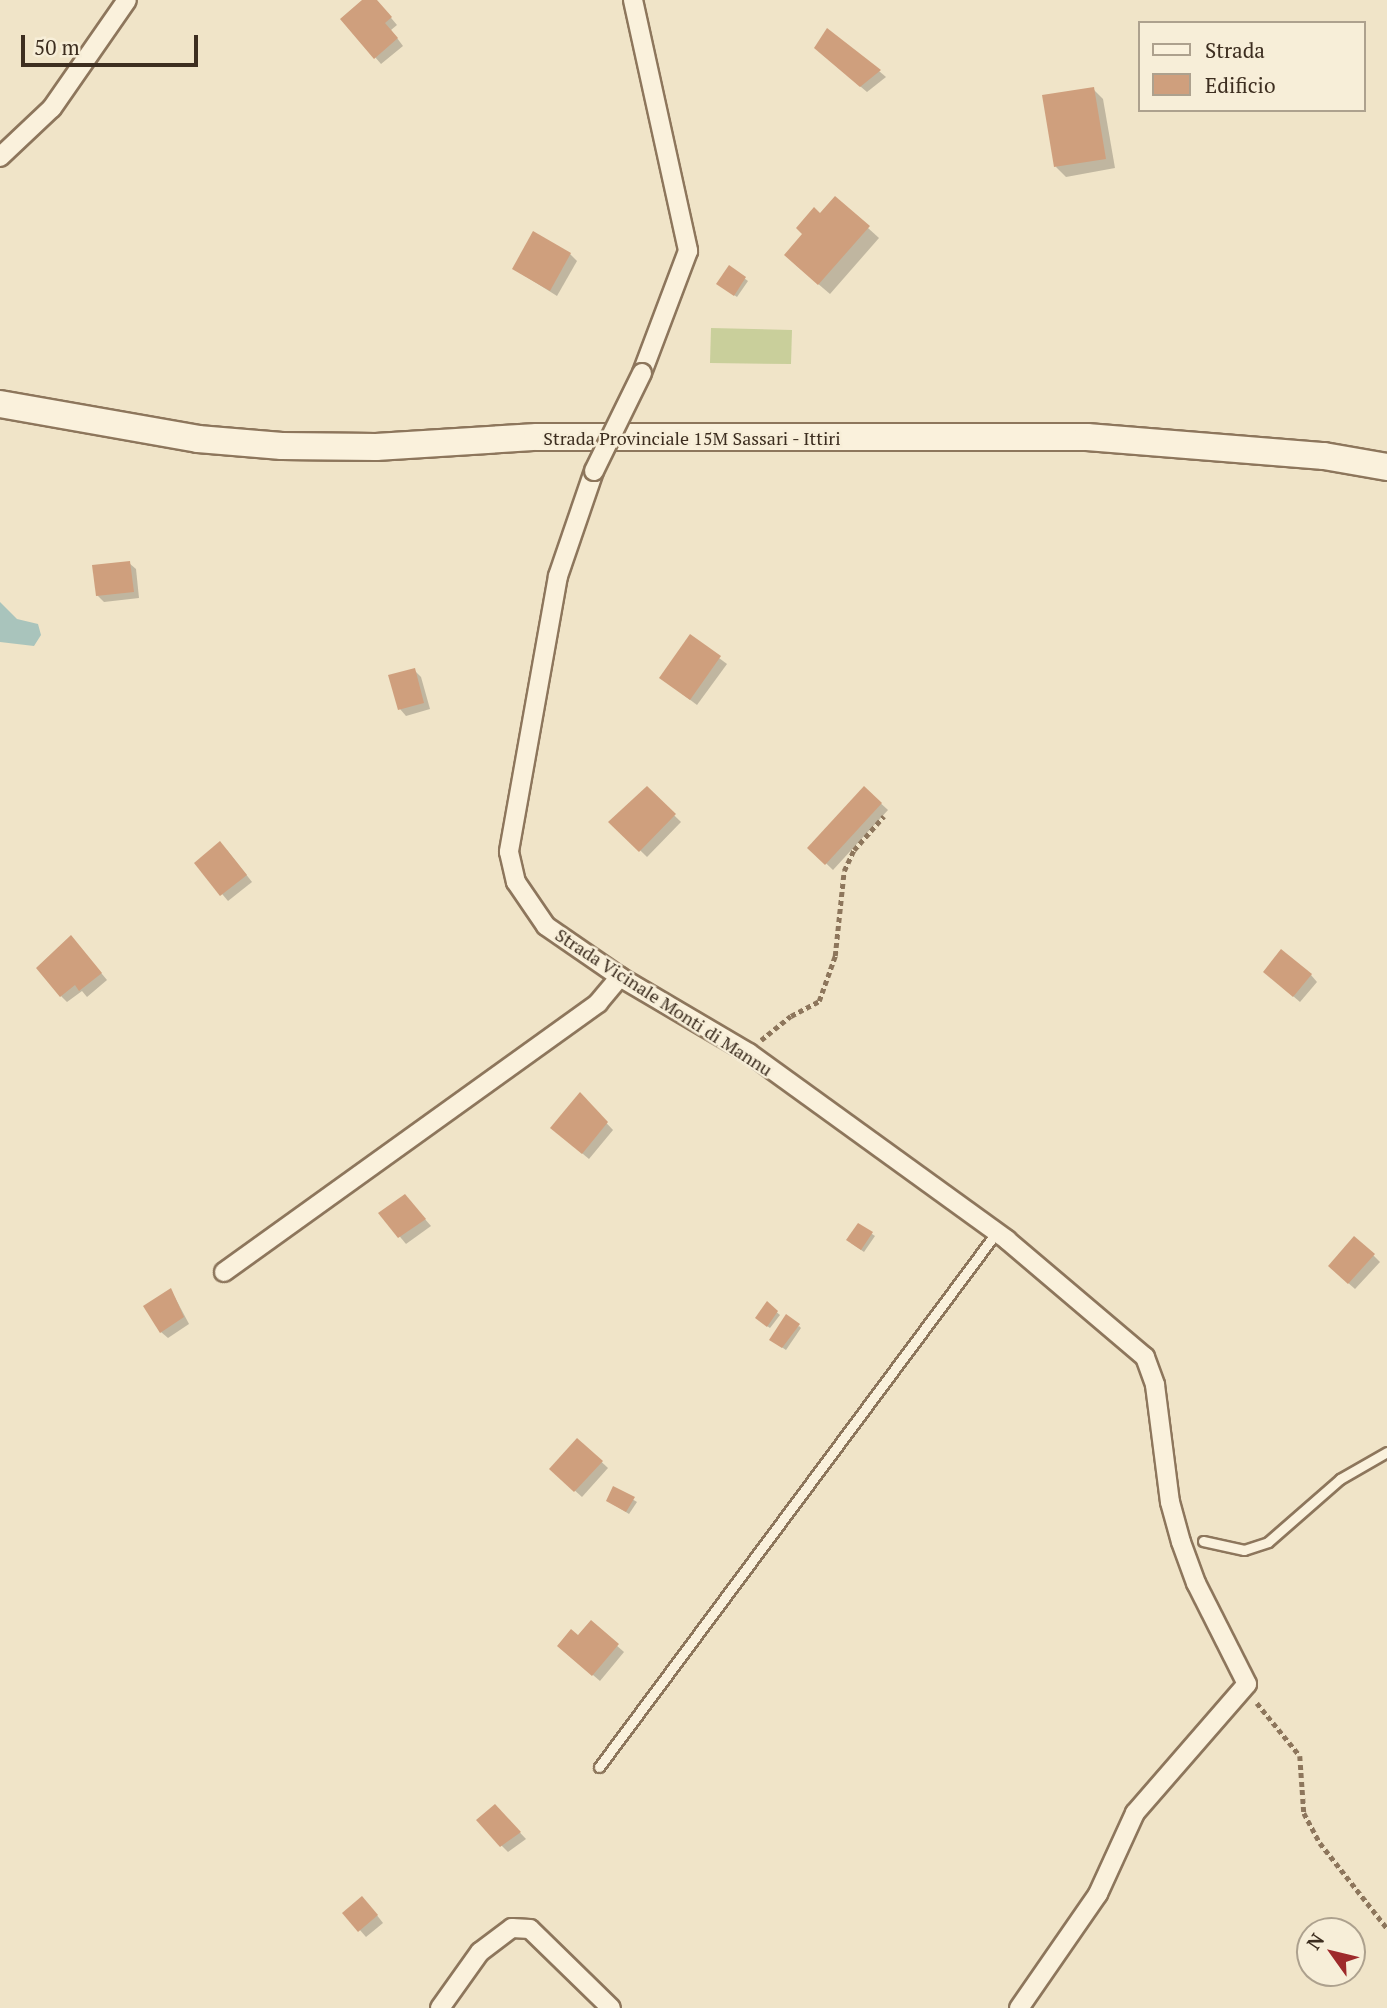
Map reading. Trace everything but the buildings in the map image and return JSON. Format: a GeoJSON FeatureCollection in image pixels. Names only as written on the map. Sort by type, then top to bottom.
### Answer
{"type":"FeatureCollection","features":[{"type":"Feature","properties":{"kind":"main road","name":"Strada Provinciale 15M Sassari - Ittiri"},"geometry":{"type":"LineString","coordinates":[[0,404],[198,439],[282,446],[376,447],[537,437],[1087,437],[1324,456],[1387,467]]}},
{"type":"Feature","properties":{"kind":"street"},"geometry":{"type":"LineString","coordinates":[[0,157],[52,108],[127,0]]}},
{"type":"Feature","properties":{"kind":"street","name":"Strada Vicinale Monti di Mannu"},"geometry":{"type":"LineString","coordinates":[[633,0],[688,251],[642,373],[594,471],[558,576],[509,852],[516,882],[546,926],[620,977],[749,1053],[996,1233],[1145,1357],[1155,1385],[1170,1502],[1181,1542],[1196,1583],[1247,1684]]}},
{"type":"Feature","properties":{"kind":"street"},"geometry":{"type":"LineString","coordinates":[[224,1272],[598,1003],[620,977]]}},
{"type":"Feature","properties":{"kind":"street"},"geometry":{"type":"LineString","coordinates":[[1019,2008],[1098,1894],[1135,1813],[1247,1684]]}},
{"type":"Feature","properties":{"kind":"street"},"geometry":{"type":"LineString","coordinates":[[440,2008],[481,1952],[512,1928],[530,1929],[611,2008]]}},
{"type":"Feature","properties":{"kind":"lane"},"geometry":{"type":"LineString","coordinates":[[599,1768],[996,1233]]}},
{"type":"Feature","properties":{"kind":"lane"},"geometry":{"type":"LineString","coordinates":[[1203,1541],[1244,1550],[1268,1542],[1340,1479],[1387,1452]]}},
{"type":"Feature","properties":{"kind":"path"},"geometry":{"type":"LineString","coordinates":[[749,1053],[776,1027],[819,1001],[835,956],[844,871],[854,850],[884,817]]}},
{"type":"Feature","properties":{"kind":"path"},"geometry":{"type":"LineString","coordinates":[[1247,1684],[1262,1713],[1300,1756],[1304,1813],[1320,1843],[1387,1928]]}},
{"type":"Feature","properties":{"kind":"green space"},"geometry":{"type":"Polygon","coordinates":[[[711,328],[792,330],[791,364],[710,363],[711,328]]]}},
{"type":"Feature","properties":{"kind":"water"},"geometry":{"type":"Polygon","coordinates":[[[0,602],[17,619],[38,624],[41,635],[34,646],[0,642],[0,602]]]}}]}
